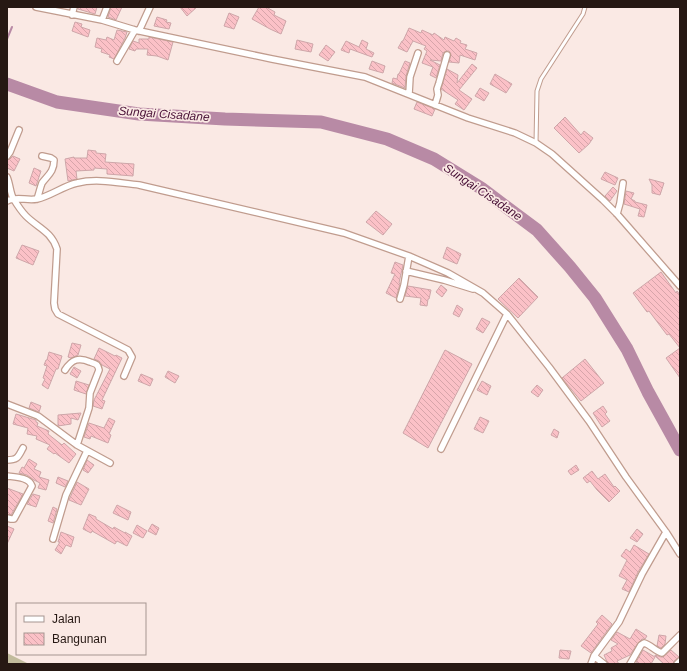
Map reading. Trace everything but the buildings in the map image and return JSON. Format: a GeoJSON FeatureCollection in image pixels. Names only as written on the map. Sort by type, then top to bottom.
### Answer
{"type":"FeatureCollection","features":[{"type":"Feature","properties":{"kind":"street"},"geometry":{"type":"LineString","coordinates":[[36,7],[102,20],[137,31],[364,76],[468,118],[515,133],[536,143],[552,154],[617,214],[680,286]]}},
{"type":"Feature","properties":{"kind":"street"},"geometry":{"type":"LineString","coordinates":[[72,15],[74,7]]}},
{"type":"Feature","properties":{"kind":"street"},"geometry":{"type":"LineString","coordinates":[[102,20],[107,7]]}},
{"type":"Feature","properties":{"kind":"street"},"geometry":{"type":"LineString","coordinates":[[117,61],[137,31],[150,7]]}},
{"type":"Feature","properties":{"kind":"street"},"geometry":{"type":"LineString","coordinates":[[408,94],[410,77],[418,53]]}},
{"type":"Feature","properties":{"kind":"street"},"geometry":{"type":"LineString","coordinates":[[435,105],[439,83],[447,55]]}},
{"type":"Feature","properties":{"kind":"street"},"geometry":{"type":"LineString","coordinates":[[7,156],[19,130]]}},
{"type":"Feature","properties":{"kind":"street"},"geometry":{"type":"LineString","coordinates":[[37,199],[42,184],[51,173],[54,163],[54,160],[51,158],[42,156]]}},
{"type":"Feature","properties":{"kind":"street"},"geometry":{"type":"LineString","coordinates":[[7,177],[13,198],[26,216],[47,232],[55,243],[57,249],[55,309],[58,314],[128,350],[132,357],[124,376]]}},
{"type":"Feature","properties":{"kind":"street"},"geometry":{"type":"LineString","coordinates":[[7,201],[13,198],[27,200],[37,199],[78,183],[94,181],[139,185],[344,234],[409,256],[483,292],[507,314],[549,367],[589,421],[680,554]]}},
{"type":"Feature","properties":{"kind":"street"},"geometry":{"type":"LineString","coordinates":[[617,214],[623,183]]}},
{"type":"Feature","properties":{"kind":"street"},"geometry":{"type":"LineString","coordinates":[[400,299],[409,256]]}},
{"type":"Feature","properties":{"kind":"street"},"geometry":{"type":"LineString","coordinates":[[406,271],[444,280],[483,292]]}},
{"type":"Feature","properties":{"kind":"street"},"geometry":{"type":"LineString","coordinates":[[442,449],[507,314]]}},
{"type":"Feature","properties":{"kind":"street"},"geometry":{"type":"LineString","coordinates":[[65,370],[70,363],[80,359],[97,364],[99,367],[90,393],[88,408],[77,445]]}},
{"type":"Feature","properties":{"kind":"street"},"geometry":{"type":"LineString","coordinates":[[7,404],[38,416],[77,445],[110,464]]}},
{"type":"Feature","properties":{"kind":"street"},"geometry":{"type":"LineString","coordinates":[[7,460],[14,460],[17,458],[23,448]]}},
{"type":"Feature","properties":{"kind":"street"},"geometry":{"type":"LineString","coordinates":[[53,539],[66,495],[87,451]]}},
{"type":"Feature","properties":{"kind":"street"},"geometry":{"type":"LineString","coordinates":[[7,476],[28,480],[32,486],[14,519],[11,520],[7,518]]}},
{"type":"Feature","properties":{"kind":"street"},"geometry":{"type":"LineString","coordinates":[[591,664],[594,656],[619,622],[642,574],[666,532]]}},
{"type":"Feature","properties":{"kind":"street"},"geometry":{"type":"LineString","coordinates":[[630,664],[641,645],[644,643],[648,644],[659,652],[662,652],[680,635]]}},
{"type":"Feature","properties":{"kind":"street"},"geometry":{"type":"LineString","coordinates":[[594,656],[604,664]]}},
{"type":"Feature","properties":{"kind":"street"},"geometry":{"type":"LineString","coordinates":[[677,664],[680,661]]}},
{"type":"Feature","properties":{"kind":"lane"},"geometry":{"type":"LineString","coordinates":[[536,143],[538,86],[583,14],[585,7]]}},
{"type":"Feature","properties":{"kind":"shaded area"},"geometry":{"type":"Polygon","coordinates":[[[7,653],[27,663],[27,664],[7,664],[7,653]]]}},
{"type":"Feature","properties":{"kind":"waterway"},"geometry":{"type":"LineString","coordinates":[[7,39],[12,27]]}},
{"type":"Feature","properties":{"kind":"waterway","name":"Sungai Cisadane"},"geometry":{"type":"LineString","coordinates":[[7,84],[57,102],[139,114],[225,119],[321,122],[387,139],[434,159],[481,188],[537,230],[570,267],[595,298],[627,349],[648,392],[680,450]]}}]}
